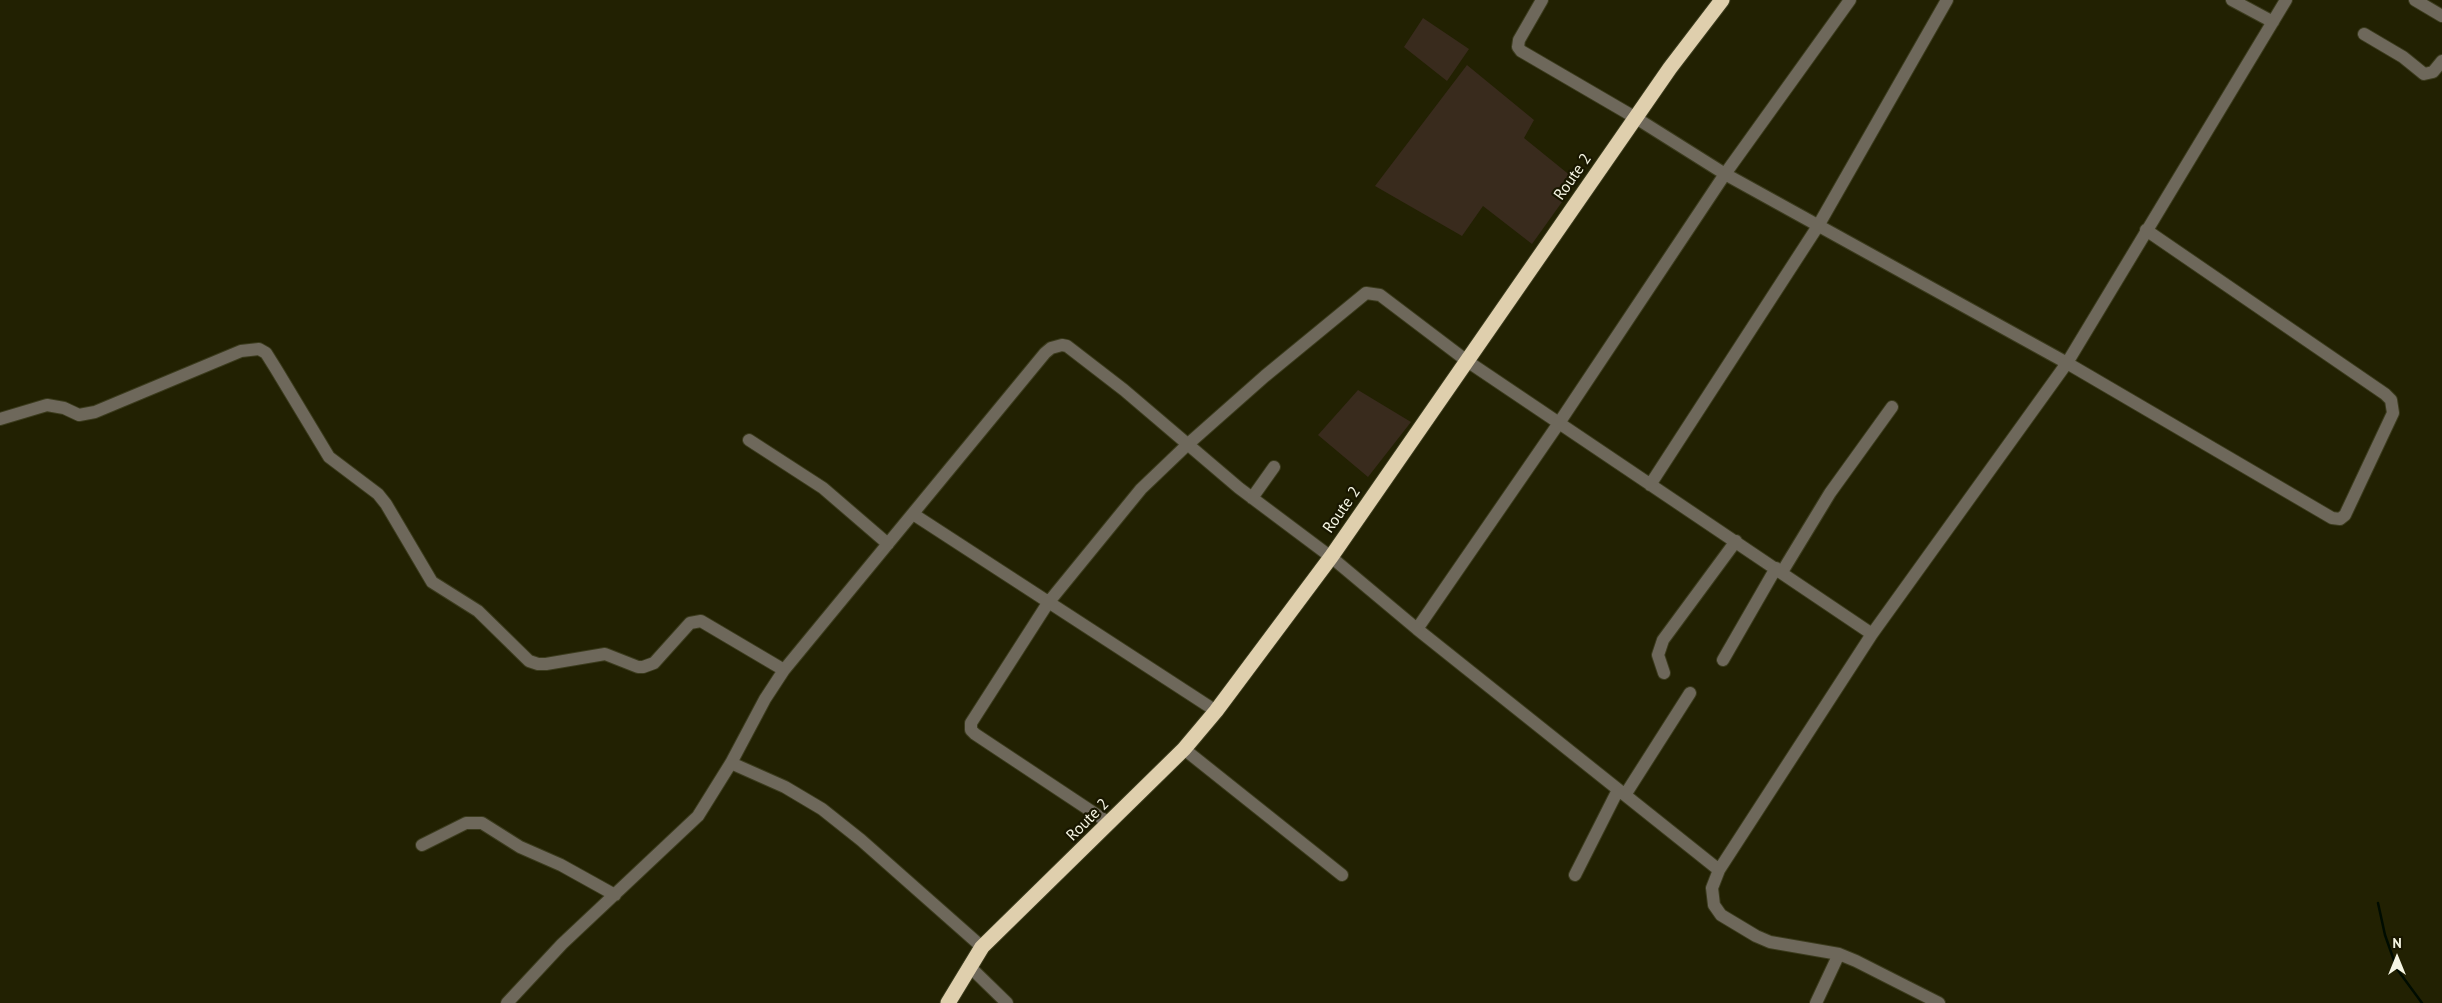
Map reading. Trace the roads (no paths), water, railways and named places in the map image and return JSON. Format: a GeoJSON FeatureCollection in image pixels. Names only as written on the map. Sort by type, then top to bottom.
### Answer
{"type":"FeatureCollection","features":[{"type":"Feature","properties":{"kind":"highway","name":"Route 2"},"geometry":{"type":"LineString","coordinates":[[948,1003],[982,947],[1184,750],[1216,711],[1331,557],[1636,118],[1722,0]]}},
{"type":"Feature","properties":{"kind":"street"},"geometry":{"type":"LineString","coordinates":[[1542,0],[1519,40],[1518,44],[1521,51],[1636,118],[1725,174],[2067,363],[2332,518],[2340,519],[2345,515],[2393,413],[2391,400],[2385,394],[2146,230]]}},
{"type":"Feature","properties":{"kind":"street"},"geometry":{"type":"LineString","coordinates":[[1417,629],[1559,423],[1725,174],[1850,0]]}},
{"type":"Feature","properties":{"kind":"street"},"geometry":{"type":"LineString","coordinates":[[1650,484],[1818,226],[1947,0]]}},
{"type":"Feature","properties":{"kind":"street"},"geometry":{"type":"LineString","coordinates":[[2232,0],[2273,22]]}},
{"type":"Feature","properties":{"kind":"street"},"geometry":{"type":"LineString","coordinates":[[1939,1003],[1917,998],[1856,961],[1839,954],[1770,942],[1756,936],[1721,915],[1714,905],[1712,888],[1719,870],[1872,634],[2067,363],[2286,0]]}},
{"type":"Feature","properties":{"kind":"street"},"geometry":{"type":"LineString","coordinates":[[2415,0],[2442,16]]}},
{"type":"Feature","properties":{"kind":"street"},"geometry":{"type":"LineString","coordinates":[[2364,34],[2403,57],[2424,74],[2433,72],[2442,61]]}},
{"type":"Feature","properties":{"kind":"street"},"geometry":{"type":"LineString","coordinates":[[1109,824],[971,730],[971,723],[1048,603],[1141,490],[1187,445],[1296,350],[1366,293],[1380,295],[1467,361],[1872,634]]}},
{"type":"Feature","properties":{"kind":"street"},"geometry":{"type":"LineString","coordinates":[[515,1000],[562,944],[698,816],[731,763],[765,699],[784,670],[1045,353],[1055,346],[1067,346],[1124,390],[1252,498],[1331,557],[1417,629],[1719,870]]}},
{"type":"Feature","properties":{"kind":"street"},"geometry":{"type":"LineString","coordinates":[[0,419],[47,405],[64,408],[79,415],[95,412],[241,351],[259,349],[266,353],[329,457],[378,494],[386,504],[432,582],[478,611],[529,661],[546,664],[605,654],[638,667],[643,667],[654,663],[690,623],[701,621],[784,670]]}},
{"type":"Feature","properties":{"kind":"street"},"geometry":{"type":"LineString","coordinates":[[1723,660],[1830,493],[1892,407]]}},
{"type":"Feature","properties":{"kind":"street"},"geometry":{"type":"LineString","coordinates":[[749,440],[824,488],[888,544]]}},
{"type":"Feature","properties":{"kind":"street"},"geometry":{"type":"LineString","coordinates":[[1252,498],[1274,467]]}},
{"type":"Feature","properties":{"kind":"street"},"geometry":{"type":"LineString","coordinates":[[913,514],[1216,711]]}},
{"type":"Feature","properties":{"kind":"street"},"geometry":{"type":"LineString","coordinates":[[1664,673],[1658,655],[1662,640],[1736,541]]}},
{"type":"Feature","properties":{"kind":"street"},"geometry":{"type":"LineString","coordinates":[[1575,875],[1622,792],[1690,693]]}},
{"type":"Feature","properties":{"kind":"street"},"geometry":{"type":"LineString","coordinates":[[1184,750],[1342,875]]}},
{"type":"Feature","properties":{"kind":"street"},"geometry":{"type":"LineString","coordinates":[[731,763],[785,787],[822,810],[861,840],[982,947]]}},
{"type":"Feature","properties":{"kind":"street"},"geometry":{"type":"LineString","coordinates":[[422,845],[466,824],[482,823],[520,848],[561,865],[615,895]]}},
{"type":"Feature","properties":{"kind":"street"},"geometry":{"type":"LineString","coordinates":[[1816,1003],[1839,954]]}},
{"type":"Feature","properties":{"kind":"street"},"geometry":{"type":"LineString","coordinates":[[969,966],[1007,1003]]}},
{"type":"Feature","properties":{"kind":"waterway"},"geometry":{"type":"LineString","coordinates":[[2378,903],[2385,935],[2397,969],[2422,1003]]}}]}
